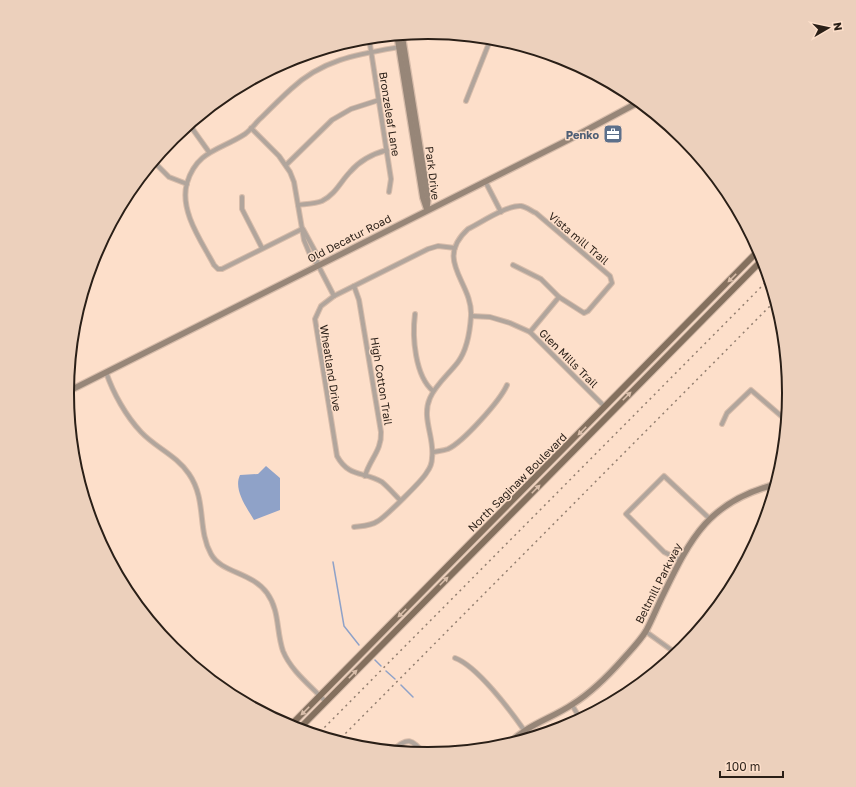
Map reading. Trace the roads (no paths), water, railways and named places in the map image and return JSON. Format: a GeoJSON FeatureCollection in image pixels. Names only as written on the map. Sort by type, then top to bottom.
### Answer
{"type":"FeatureCollection","features":[{"type":"Feature","properties":{"kind":"main road","name":"North Saginaw Boulevard"},"geometry":{"type":"LineString","coordinates":[[294,722],[754,255]]}},
{"type":"Feature","properties":{"kind":"main road","name":"North Saginaw Boulevard"},"geometry":{"type":"LineString","coordinates":[[303,725],[758,264]]}},
{"type":"Feature","properties":{"kind":"street","name":"Park Drive"},"geometry":{"type":"LineString","coordinates":[[401,46],[402,40]]}},
{"type":"Feature","properties":{"kind":"street","name":"Park Drive"},"geometry":{"type":"LineString","coordinates":[[399,41],[423,198],[427,210]]}},
{"type":"Feature","properties":{"kind":"street","name":"Bronzeleaf Lane"},"geometry":{"type":"LineString","coordinates":[[370,44],[391,180],[389,192]]}},
{"type":"Feature","properties":{"kind":"street"},"geometry":{"type":"LineString","coordinates":[[466,101],[488,45]]}},
{"type":"Feature","properties":{"kind":"street"},"geometry":{"type":"LineString","coordinates":[[302,229],[222,268],[218,268],[214,265],[189,214],[186,202],[187,184],[195,166],[209,152],[241,136],[292,88],[313,73],[336,61],[371,51],[401,46]]}},
{"type":"Feature","properties":{"kind":"street"},"geometry":{"type":"LineString","coordinates":[[286,165],[332,120],[351,109],[379,100]]}},
{"type":"Feature","properties":{"kind":"street","name":"Old Decatur Road"},"geometry":{"type":"LineString","coordinates":[[74,388],[633,105]]}},
{"type":"Feature","properties":{"kind":"street"},"geometry":{"type":"LineString","coordinates":[[251,128],[286,165],[294,182],[302,229],[316,253],[318,265],[334,296]]}},
{"type":"Feature","properties":{"kind":"street"},"geometry":{"type":"LineString","coordinates":[[192,129],[209,152]]}},
{"type":"Feature","properties":{"kind":"street"},"geometry":{"type":"LineString","coordinates":[[298,205],[321,201],[327,198],[350,171],[362,161],[373,154],[387,150]]}},
{"type":"Feature","properties":{"kind":"street"},"geometry":{"type":"LineString","coordinates":[[157,165],[168,177],[187,184]]}},
{"type":"Feature","properties":{"kind":"street"},"geometry":{"type":"LineString","coordinates":[[354,527],[378,521],[427,473],[433,452],[426,411],[433,391],[462,356],[471,316],[470,301],[455,270],[455,248],[459,240],[468,229],[501,212],[485,180]]}},
{"type":"Feature","properties":{"kind":"street"},"geometry":{"type":"LineString","coordinates":[[242,197],[242,209],[262,248]]}},
{"type":"Feature","properties":{"kind":"street","name":"Vista mill Trail"},"geometry":{"type":"LineString","coordinates":[[501,212],[513,207],[521,206],[536,213],[610,276],[612,283],[588,311],[584,313],[559,297]]}},
{"type":"Feature","properties":{"kind":"street","name":"Wheatland Drive"},"geometry":{"type":"LineString","coordinates":[[400,500],[382,483],[345,468],[337,456],[315,325],[318,309],[334,296],[428,249],[438,246],[455,248]]}},
{"type":"Feature","properties":{"kind":"street"},"geometry":{"type":"LineString","coordinates":[[513,265],[541,279],[559,297],[530,332]]}},
{"type":"Feature","properties":{"kind":"street","name":"High Cotton Trail"},"geometry":{"type":"LineString","coordinates":[[354,286],[359,300],[381,432],[381,445],[368,467],[365,476]]}},
{"type":"Feature","properties":{"kind":"street"},"geometry":{"type":"LineString","coordinates":[[415,314],[413,328],[419,367],[423,379],[433,391]]}},
{"type":"Feature","properties":{"kind":"street","name":"Glen Mills Trail"},"geometry":{"type":"LineString","coordinates":[[471,316],[490,317],[510,323],[530,332],[604,407]]}},
{"type":"Feature","properties":{"kind":"street"},"geometry":{"type":"LineString","coordinates":[[106,372],[110,383],[125,409],[141,432],[182,464],[196,486],[206,542],[212,555],[221,565],[246,575],[258,582],[267,593],[278,614],[283,649],[287,659],[297,672],[326,702]]}},
{"type":"Feature","properties":{"kind":"street"},"geometry":{"type":"LineString","coordinates":[[433,452],[448,449],[459,441],[498,401],[507,385]]}},
{"type":"Feature","properties":{"kind":"street"},"geometry":{"type":"LineString","coordinates":[[722,424],[727,413],[751,390],[782,417]]}},
{"type":"Feature","properties":{"kind":"street"},"geometry":{"type":"LineString","coordinates":[[680,560],[664,552],[626,514],[664,476],[710,518]]}},
{"type":"Feature","properties":{"kind":"street","name":"Beltmill Parkway"},"geometry":{"type":"LineString","coordinates":[[517,737],[524,730],[572,705],[603,680],[645,632],[691,539],[715,513],[740,497],[770,487]]}},
{"type":"Feature","properties":{"kind":"street"},"geometry":{"type":"LineString","coordinates":[[645,632],[672,651]]}},
{"type":"Feature","properties":{"kind":"street"},"geometry":{"type":"LineString","coordinates":[[455,658],[466,664],[492,691],[524,730]]}},
{"type":"Feature","properties":{"kind":"street"},"geometry":{"type":"LineString","coordinates":[[572,705],[578,714]]}},
{"type":"Feature","properties":{"kind":"street"},"geometry":{"type":"LineString","coordinates":[[398,746],[409,740],[419,748]]}},
{"type":"Feature","properties":{"kind":"water"},"geometry":{"type":"Polygon","coordinates":[[[266,466],[280,478],[280,510],[254,520],[242,499],[238,487],[238,481],[240,475],[258,474],[266,466]]]}},
{"type":"Feature","properties":{"kind":"waterway"},"geometry":{"type":"LineString","coordinates":[[333,562],[344,626],[359,645]]}},
{"type":"Feature","properties":{"kind":"waterway"},"geometry":{"type":"LineString","coordinates":[[375,660],[381,666]]}},
{"type":"Feature","properties":{"kind":"waterway"},"geometry":{"type":"LineString","coordinates":[[386,671],[395,679]]}},
{"type":"Feature","properties":{"kind":"waterway"},"geometry":{"type":"LineString","coordinates":[[401,685],[413,697]]}},
{"type":"Feature","properties":{"kind":"railway"},"geometry":{"type":"LineString","coordinates":[[321,731],[765,283]]}},
{"type":"Feature","properties":{"kind":"railway"},"geometry":{"type":"LineString","coordinates":[[342,737],[771,305]]}},
{"type":"Feature","properties":{"kind":"place","name":"Penko"},"geometry":{"type":"Point","coordinates":[613,134]}}]}
